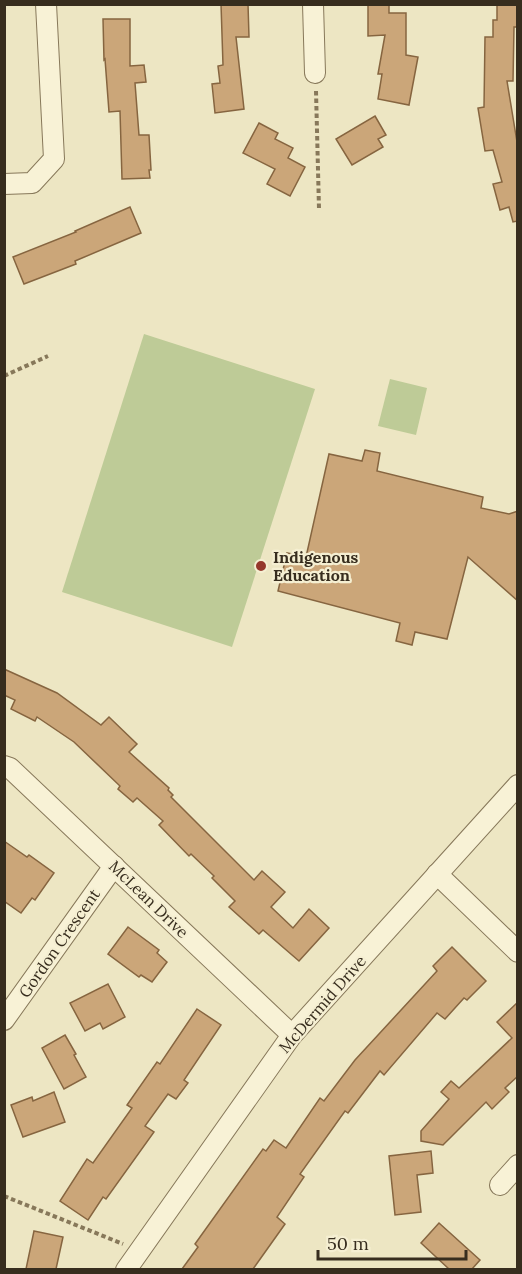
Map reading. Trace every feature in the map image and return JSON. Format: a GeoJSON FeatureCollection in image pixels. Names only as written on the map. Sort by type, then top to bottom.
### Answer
{"type":"FeatureCollection","features":[{"type":"Feature","properties":{"kind":"street"},"geometry":{"type":"LineString","coordinates":[[4,184],[32,183],[54,159],[46,4]]}},
{"type":"Feature","properties":{"kind":"street"},"geometry":{"type":"LineString","coordinates":[[313,4],[315,73]]}},
{"type":"Feature","properties":{"kind":"street","name":"McLean Drive"},"geometry":{"type":"LineString","coordinates":[[4,766],[10,768],[292,1035]]}},
{"type":"Feature","properties":{"kind":"street","name":"McDermid Drive"},"geometry":{"type":"LineString","coordinates":[[126,1269],[292,1035],[518,785]]}},
{"type":"Feature","properties":{"kind":"street","name":"Gordon Crescent"},"geometry":{"type":"LineString","coordinates":[[4,1020],[114,866]]}},
{"type":"Feature","properties":{"kind":"street"},"geometry":{"type":"LineString","coordinates":[[437,874],[518,951]]}},
{"type":"Feature","properties":{"kind":"street"},"geometry":{"type":"LineString","coordinates":[[500,1185],[518,1165]]}},
{"type":"Feature","properties":{"kind":"path"},"geometry":{"type":"LineString","coordinates":[[315,73],[319,209]]}},
{"type":"Feature","properties":{"kind":"path"},"geometry":{"type":"LineString","coordinates":[[4,376],[48,356]]}},
{"type":"Feature","properties":{"kind":"path"},"geometry":{"type":"LineString","coordinates":[[4,1196],[140,1250]]}},
{"type":"Feature","properties":{"kind":"green space"},"geometry":{"type":"Polygon","coordinates":[[[144,334],[315,389],[232,647],[62,592],[144,334]]]}},
{"type":"Feature","properties":{"kind":"green space"},"geometry":{"type":"Polygon","coordinates":[[[390,379],[427,388],[416,435],[378,426],[390,379]]]}},
{"type":"Feature","properties":{"kind":"building"},"geometry":{"type":"Polygon","coordinates":[[[221,4],[248,4],[249,37],[236,37],[244,109],[215,113],[212,84],[220,83],[218,66],[223,65],[221,4]]]}},
{"type":"Feature","properties":{"kind":"building"},"geometry":{"type":"Polygon","coordinates":[[[368,4],[389,4],[389,13],[406,13],[406,55],[418,57],[409,105],[378,99],[382,74],[378,74],[385,35],[368,36],[368,4]]]}},
{"type":"Feature","properties":{"kind":"building"},"geometry":{"type":"Polygon","coordinates":[[[497,4],[518,4],[518,27],[514,27],[513,81],[507,81],[518,148],[518,221],[513,222],[509,207],[500,210],[493,184],[502,182],[493,150],[485,151],[478,108],[484,107],[485,37],[493,37],[493,20],[497,20],[497,4]]]}},
{"type":"Feature","properties":{"kind":"building"},"geometry":{"type":"Polygon","coordinates":[[[103,19],[130,19],[130,66],[144,65],[146,82],[135,83],[139,135],[149,135],[150,178],[122,179],[120,111],[109,112],[103,19]]]}},
{"type":"Feature","properties":{"kind":"building"},"geometry":{"type":"Polygon","coordinates":[[[375,116],[386,135],[378,139],[383,147],[352,165],[336,139],[375,116]]]}},
{"type":"Feature","properties":{"kind":"building"},"geometry":{"type":"Polygon","coordinates":[[[259,123],[278,133],[275,139],[293,148],[288,158],[305,167],[290,196],[267,184],[275,169],[243,153],[259,123]]]}},
{"type":"Feature","properties":{"kind":"building"},"geometry":{"type":"Polygon","coordinates":[[[130,207],[141,233],[75,261],[76,264],[24,284],[13,257],[130,207]]]}},
{"type":"Feature","properties":{"kind":"building"},"geometry":{"type":"Polygon","coordinates":[[[365,450],[380,453],[377,471],[483,497],[481,508],[509,514],[518,511],[518,601],[468,557],[447,639],[415,632],[412,645],[396,641],[400,623],[278,591],[287,553],[306,557],[329,454],[362,461],[365,450]]]}},
{"type":"Feature","properties":{"kind":"building"},"geometry":{"type":"Polygon","coordinates":[[[4,669],[57,693],[101,725],[109,717],[137,744],[129,752],[169,788],[168,790],[173,795],[171,797],[254,880],[262,871],[285,892],[271,907],[293,928],[309,909],[329,928],[299,961],[263,930],[259,934],[229,907],[235,901],[212,878],[214,876],[191,854],[189,856],[159,825],[163,821],[137,798],[133,802],[118,789],[120,786],[74,742],[37,717],[35,721],[11,709],[15,700],[4,695],[4,669]]]}},
{"type":"Feature","properties":{"kind":"building"},"geometry":{"type":"Polygon","coordinates":[[[4,841],[54,873],[35,900],[32,898],[21,913],[4,901],[4,841]]]}},
{"type":"Feature","properties":{"kind":"building"},"geometry":{"type":"Polygon","coordinates":[[[128,927],[159,950],[157,953],[167,962],[152,982],[141,975],[139,977],[108,954],[128,927]]]}},
{"type":"Feature","properties":{"kind":"building"},"geometry":{"type":"Polygon","coordinates":[[[452,947],[486,981],[467,1000],[464,998],[445,1019],[437,1013],[384,1075],[380,1071],[348,1113],[345,1111],[300,1174],[304,1177],[277,1217],[285,1224],[253,1269],[182,1269],[198,1247],[195,1244],[263,1149],[266,1151],[274,1140],[286,1148],[320,1098],[324,1101],[355,1060],[437,971],[433,966],[452,947]]]}},
{"type":"Feature","properties":{"kind":"building"},"geometry":{"type":"Polygon","coordinates":[[[108,984],[125,1017],[103,1029],[100,1023],[85,1031],[70,1003],[108,984]]]}},
{"type":"Feature","properties":{"kind":"building"},"geometry":{"type":"Polygon","coordinates":[[[518,1002],[518,1076],[505,1088],[509,1092],[492,1109],[486,1102],[443,1145],[421,1141],[421,1131],[449,1099],[441,1092],[451,1081],[459,1088],[512,1038],[497,1022],[518,1002]]]}},
{"type":"Feature","properties":{"kind":"building"},"geometry":{"type":"Polygon","coordinates":[[[197,1009],[221,1025],[184,1080],[188,1083],[176,1099],[168,1094],[145,1126],[154,1132],[106,1199],[103,1197],[88,1220],[60,1201],[87,1159],[93,1163],[132,1108],[127,1105],[157,1062],[160,1064],[197,1009]]]}},
{"type":"Feature","properties":{"kind":"building"},"geometry":{"type":"Polygon","coordinates":[[[65,1035],[86,1077],[64,1089],[42,1048],[65,1035]]]}},
{"type":"Feature","properties":{"kind":"building"},"geometry":{"type":"Polygon","coordinates":[[[54,1092],[65,1122],[23,1137],[11,1105],[32,1097],[33,1101],[54,1092]]]}},
{"type":"Feature","properties":{"kind":"building"},"geometry":{"type":"Polygon","coordinates":[[[431,1151],[433,1173],[417,1175],[421,1212],[395,1215],[389,1156],[431,1151]]]}},
{"type":"Feature","properties":{"kind":"building"},"geometry":{"type":"Polygon","coordinates":[[[439,1223],[480,1260],[472,1269],[449,1269],[421,1243],[439,1223]]]}},
{"type":"Feature","properties":{"kind":"building"},"geometry":{"type":"Polygon","coordinates":[[[34,1231],[63,1237],[56,1269],[26,1269],[34,1231]]]}},
{"type":"Feature","properties":{"kind":"place","name":"Indigenous Education"},"geometry":{"type":"Point","coordinates":[261,566]}}]}
